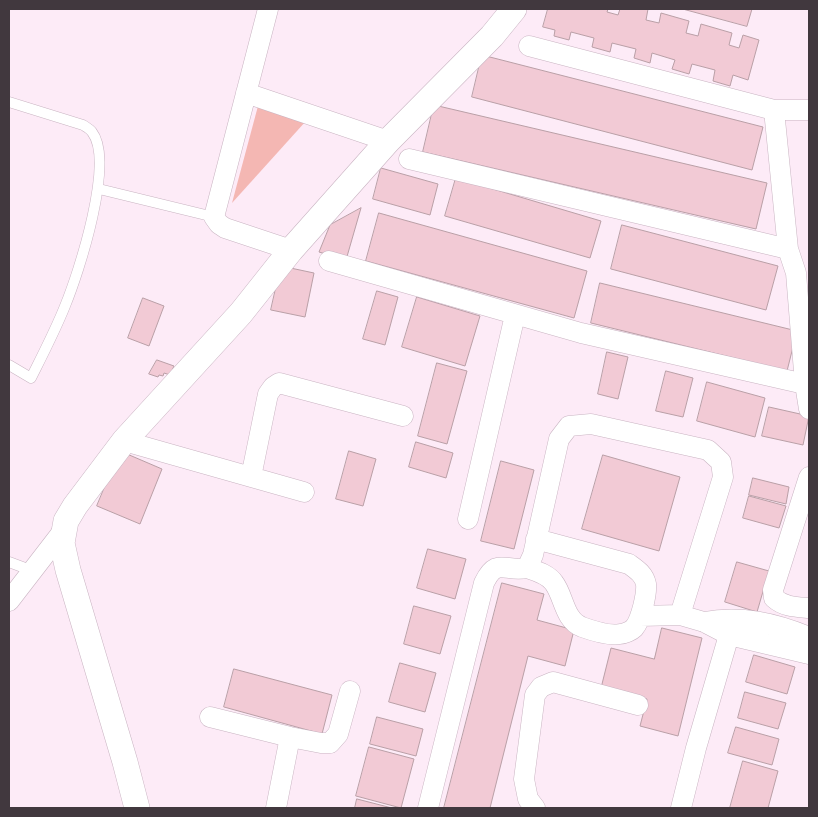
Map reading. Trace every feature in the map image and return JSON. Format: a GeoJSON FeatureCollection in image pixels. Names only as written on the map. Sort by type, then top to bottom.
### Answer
{"type":"FeatureCollection","features":[{"type":"Feature","properties":{"kind":"street"},"geometry":{"type":"LineString","coordinates":[[268,9],[214,217],[219,224],[226,228],[291,250]]}},
{"type":"Feature","properties":{"kind":"street"},"geometry":{"type":"LineString","coordinates":[[137,808],[68,570],[62,543],[66,521],[75,506],[124,441],[241,313],[291,250],[388,141],[492,36],[514,9]]}},
{"type":"Feature","properties":{"kind":"street"},"geometry":{"type":"LineString","coordinates":[[529,46],[774,110],[809,110]]}},
{"type":"Feature","properties":{"kind":"street"},"geometry":{"type":"LineString","coordinates":[[246,92],[388,141]]}},
{"type":"Feature","properties":{"kind":"street"},"geometry":{"type":"LineString","coordinates":[[774,110],[788,249],[796,273],[809,409]]}},
{"type":"Feature","properties":{"kind":"street"},"geometry":{"type":"LineString","coordinates":[[409,160],[788,249]]}},
{"type":"Feature","properties":{"kind":"street"},"geometry":{"type":"LineString","coordinates":[[329,261],[581,333],[807,385]]}},
{"type":"Feature","properties":{"kind":"street"},"geometry":{"type":"LineString","coordinates":[[468,520],[515,315]]}},
{"type":"Feature","properties":{"kind":"street"},"geometry":{"type":"LineString","coordinates":[[251,477],[268,394],[279,383],[403,416]]}},
{"type":"Feature","properties":{"kind":"street"},"geometry":{"type":"LineString","coordinates":[[527,568],[533,555],[559,439],[569,426],[590,424],[708,450],[721,462],[723,477],[680,615]]}},
{"type":"Feature","properties":{"kind":"street"},"geometry":{"type":"LineString","coordinates":[[124,441],[304,492]]}},
{"type":"Feature","properties":{"kind":"street"},"geometry":{"type":"LineString","coordinates":[[809,477],[773,590],[774,598],[780,603],[809,608]]}},
{"type":"Feature","properties":{"kind":"street"},"geometry":{"type":"LineString","coordinates":[[9,601],[63,531]]}},
{"type":"Feature","properties":{"kind":"street"},"geometry":{"type":"LineString","coordinates":[[428,808],[484,583],[489,572],[498,567],[527,568],[549,578],[554,583],[573,621],[579,626],[606,633],[621,634],[633,629],[640,616],[646,593],[646,583],[640,572],[628,564],[536,539]]}},
{"type":"Feature","properties":{"kind":"street"},"geometry":{"type":"LineString","coordinates":[[640,616],[680,615],[731,627],[809,654]]}},
{"type":"Feature","properties":{"kind":"street"},"geometry":{"type":"LineString","coordinates":[[681,808],[731,627],[743,619],[772,624],[809,637]]}},
{"type":"Feature","properties":{"kind":"street"},"geometry":{"type":"LineString","coordinates":[[535,808],[528,799],[524,779],[535,696],[542,687],[553,682],[638,705]]}},
{"type":"Feature","properties":{"kind":"street"},"geometry":{"type":"LineString","coordinates":[[210,717],[290,738],[330,743],[338,734],[350,691]]}},
{"type":"Feature","properties":{"kind":"street"},"geometry":{"type":"LineString","coordinates":[[276,808],[290,738]]}},
{"type":"Feature","properties":{"kind":"lane"},"geometry":{"type":"LineString","coordinates":[[9,102],[83,125],[92,132],[99,148],[101,164],[99,189],[88,236],[66,304],[31,378],[9,365]]}},
{"type":"Feature","properties":{"kind":"lane"},"geometry":{"type":"LineString","coordinates":[[99,189],[214,217]]}},
{"type":"Feature","properties":{"kind":"lane"},"geometry":{"type":"LineString","coordinates":[[9,562],[33,570]]}},
{"type":"Feature","properties":{"kind":"shaded area"},"geometry":{"type":"Polygon","coordinates":[[[258,106],[306,121],[232,203],[258,106]]]}},
{"type":"Feature","properties":{"kind":"building"},"geometry":{"type":"Polygon","coordinates":[[[548,9],[608,9],[607,12],[618,15],[620,9],[648,9],[646,20],[659,23],[661,13],[689,21],[686,33],[698,36],[701,24],[732,33],[729,45],[739,48],[743,35],[759,40],[748,80],[733,75],[730,86],[713,81],[715,70],[692,64],[689,74],[672,69],[675,60],[652,53],[650,63],[634,58],[636,49],[612,43],[610,52],[592,47],[594,38],[571,32],[569,40],[554,36],[555,30],[543,27],[548,9]]]}},
{"type":"Feature","properties":{"kind":"building"},"geometry":{"type":"Polygon","coordinates":[[[683,9],[752,9],[747,26],[683,9]]]}},
{"type":"Feature","properties":{"kind":"building"},"geometry":{"type":"Polygon","coordinates":[[[482,55],[763,127],[752,170],[472,97],[482,55]]]}},
{"type":"Feature","properties":{"kind":"building"},"geometry":{"type":"Polygon","coordinates":[[[434,105],[767,183],[756,229],[423,152],[434,105]]]}},
{"type":"Feature","properties":{"kind":"building"},"geometry":{"type":"Polygon","coordinates":[[[381,168],[438,184],[430,215],[373,199],[381,168]]]}},
{"type":"Feature","properties":{"kind":"building"},"geometry":{"type":"Polygon","coordinates":[[[456,178],[601,221],[590,258],[445,216],[456,178]]]}},
{"type":"Feature","properties":{"kind":"building"},"geometry":{"type":"Polygon","coordinates":[[[361,208],[346,260],[319,252],[330,225],[361,208]]]}},
{"type":"Feature","properties":{"kind":"building"},"geometry":{"type":"Polygon","coordinates":[[[379,213],[587,271],[574,318],[366,261],[379,213]]]}},
{"type":"Feature","properties":{"kind":"building"},"geometry":{"type":"Polygon","coordinates":[[[622,225],[778,266],[766,310],[611,269],[622,225]]]}},
{"type":"Feature","properties":{"kind":"building"},"geometry":{"type":"Polygon","coordinates":[[[281,266],[314,273],[305,317],[271,310],[281,266]]]}},
{"type":"Feature","properties":{"kind":"building"},"geometry":{"type":"Polygon","coordinates":[[[600,283],[797,331],[787,371],[591,323],[600,283]]]}},
{"type":"Feature","properties":{"kind":"building"},"geometry":{"type":"Polygon","coordinates":[[[377,291],[398,297],[385,345],[363,339],[377,291]]]}},
{"type":"Feature","properties":{"kind":"building"},"geometry":{"type":"Polygon","coordinates":[[[417,297],[480,316],[465,366],[402,347],[417,297]]]}},
{"type":"Feature","properties":{"kind":"building"},"geometry":{"type":"Polygon","coordinates":[[[143,298],[164,306],[149,346],[128,338],[143,298]]]}},
{"type":"Feature","properties":{"kind":"building"},"geometry":{"type":"Polygon","coordinates":[[[607,352],[628,357],[618,399],[598,394],[607,352]]]}},
{"type":"Feature","properties":{"kind":"building"},"geometry":{"type":"Polygon","coordinates":[[[157,360],[174,366],[170,375],[164,373],[163,376],[159,375],[158,377],[149,374],[157,360]]]}},
{"type":"Feature","properties":{"kind":"building"},"geometry":{"type":"Polygon","coordinates":[[[437,363],[467,371],[447,444],[418,436],[437,363]]]}},
{"type":"Feature","properties":{"kind":"building"},"geometry":{"type":"Polygon","coordinates":[[[666,371],[693,378],[683,417],[656,411],[666,371]]]}},
{"type":"Feature","properties":{"kind":"building"},"geometry":{"type":"Polygon","coordinates":[[[707,382],[765,398],[755,437],[697,421],[707,382]]]}},
{"type":"Feature","properties":{"kind":"building"},"geometry":{"type":"Polygon","coordinates":[[[769,407],[809,416],[803,445],[762,436],[769,407]]]}},
{"type":"Feature","properties":{"kind":"building"},"geometry":{"type":"Polygon","coordinates":[[[416,442],[453,453],[446,478],[409,467],[416,442]]]}},
{"type":"Feature","properties":{"kind":"building"},"geometry":{"type":"Polygon","coordinates":[[[120,451],[162,469],[140,524],[97,506],[120,451]]]}},
{"type":"Feature","properties":{"kind":"building"},"geometry":{"type":"Polygon","coordinates":[[[349,451],[376,459],[363,506],[336,499],[349,451]]]}},
{"type":"Feature","properties":{"kind":"building"},"geometry":{"type":"Polygon","coordinates":[[[603,455],[680,477],[659,551],[582,529],[603,455]]]}},
{"type":"Feature","properties":{"kind":"building"},"geometry":{"type":"Polygon","coordinates":[[[501,461],[534,470],[514,549],[481,541],[501,461]]]}},
{"type":"Feature","properties":{"kind":"building"},"geometry":{"type":"Polygon","coordinates":[[[753,478],[789,487],[786,504],[749,495],[753,478]]]}},
{"type":"Feature","properties":{"kind":"building"},"geometry":{"type":"Polygon","coordinates":[[[749,496],[786,506],[779,528],[743,518],[749,496]]]}},
{"type":"Feature","properties":{"kind":"building"},"geometry":{"type":"Polygon","coordinates":[[[428,549],[466,559],[455,599],[417,588],[428,549]]]}},
{"type":"Feature","properties":{"kind":"building"},"geometry":{"type":"Polygon","coordinates":[[[737,562],[769,571],[757,612],[725,602],[737,562]]]}},
{"type":"Feature","properties":{"kind":"building"},"geometry":{"type":"Polygon","coordinates":[[[502,583],[544,594],[537,620],[574,630],[565,666],[528,656],[490,808],[444,808],[502,583]]]}},
{"type":"Feature","properties":{"kind":"building"},"geometry":{"type":"Polygon","coordinates":[[[414,606],[451,616],[440,654],[404,644],[414,606]]]}},
{"type":"Feature","properties":{"kind":"building"},"geometry":{"type":"Polygon","coordinates":[[[662,628],[702,638],[678,736],[640,726],[647,699],[601,688],[611,648],[654,659],[662,628]]]}},
{"type":"Feature","properties":{"kind":"building"},"geometry":{"type":"Polygon","coordinates":[[[754,655],[795,667],[787,694],[746,682],[754,655]]]}},
{"type":"Feature","properties":{"kind":"building"},"geometry":{"type":"Polygon","coordinates":[[[400,663],[436,673],[425,712],[389,702],[400,663]]]}},
{"type":"Feature","properties":{"kind":"building"},"geometry":{"type":"Polygon","coordinates":[[[234,669],[332,695],[322,734],[224,707],[234,669]]]}},
{"type":"Feature","properties":{"kind":"building"},"geometry":{"type":"Polygon","coordinates":[[[745,692],[786,703],[778,729],[738,718],[745,692]]]}},
{"type":"Feature","properties":{"kind":"building"},"geometry":{"type":"Polygon","coordinates":[[[377,717],[423,729],[416,756],[370,744],[377,717]]]}},
{"type":"Feature","properties":{"kind":"building"},"geometry":{"type":"Polygon","coordinates":[[[736,727],[779,739],[772,765],[728,753],[736,727]]]}},
{"type":"Feature","properties":{"kind":"building"},"geometry":{"type":"Polygon","coordinates":[[[369,747],[414,759],[401,808],[356,796],[369,747]]]}},
{"type":"Feature","properties":{"kind":"building"},"geometry":{"type":"Polygon","coordinates":[[[743,761],[778,771],[768,808],[730,808],[743,761]]]}},
{"type":"Feature","properties":{"kind":"building"},"geometry":{"type":"Polygon","coordinates":[[[357,799],[392,808],[355,808],[357,799]]]}}]}
